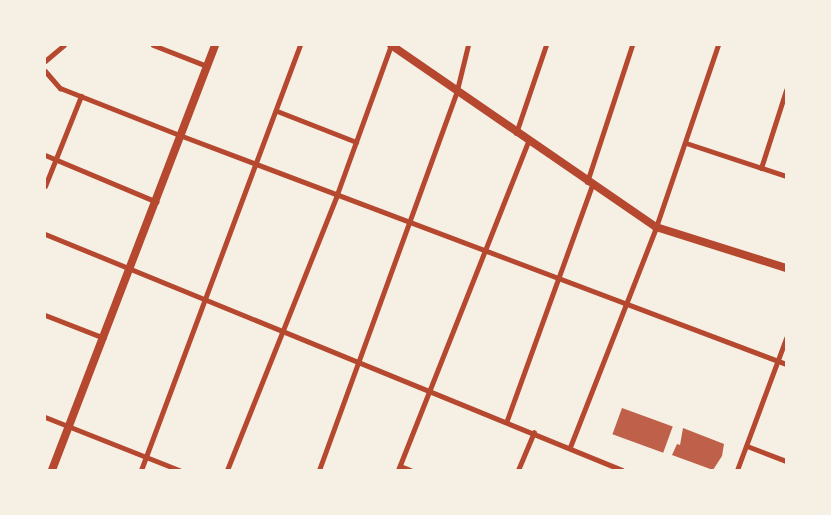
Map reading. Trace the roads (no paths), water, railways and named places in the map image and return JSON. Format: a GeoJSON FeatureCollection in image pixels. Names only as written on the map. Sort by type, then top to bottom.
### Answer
{"type":"FeatureCollection","features":[{"type":"Feature","properties":{"kind":"main road"},"geometry":{"type":"LineString","coordinates":[[52,470],[157,202],[215,45]]}},
{"type":"Feature","properties":{"kind":"main road"},"geometry":{"type":"LineString","coordinates":[[391,45],[516,134],[656,227],[786,268]]}},
{"type":"Feature","properties":{"kind":"street"},"geometry":{"type":"LineString","coordinates":[[45,61],[64,45]]}},
{"type":"Feature","properties":{"kind":"street"},"geometry":{"type":"LineString","coordinates":[[153,45],[207,66]]}},
{"type":"Feature","properties":{"kind":"street"},"geometry":{"type":"LineString","coordinates":[[141,470],[258,165],[300,45]]}},
{"type":"Feature","properties":{"kind":"street"},"geometry":{"type":"LineString","coordinates":[[227,470],[336,197],[391,45]]}},
{"type":"Feature","properties":{"kind":"street"},"geometry":{"type":"LineString","coordinates":[[319,470],[457,90],[468,45]]}},
{"type":"Feature","properties":{"kind":"street"},"geometry":{"type":"LineString","coordinates":[[516,134],[546,45]]}},
{"type":"Feature","properties":{"kind":"street"},"geometry":{"type":"LineString","coordinates":[[507,420],[590,184],[632,45]]}},
{"type":"Feature","properties":{"kind":"street"},"geometry":{"type":"LineString","coordinates":[[570,447],[656,227],[718,45]]}},
{"type":"Feature","properties":{"kind":"street"},"geometry":{"type":"LineString","coordinates":[[45,71],[60,88],[409,225],[786,364]]}},
{"type":"Feature","properties":{"kind":"street"},"geometry":{"type":"LineString","coordinates":[[761,168],[786,90]]}},
{"type":"Feature","properties":{"kind":"street"},"geometry":{"type":"LineString","coordinates":[[45,186],[81,96]]}},
{"type":"Feature","properties":{"kind":"street"},"geometry":{"type":"LineString","coordinates":[[277,111],[356,142]]}},
{"type":"Feature","properties":{"kind":"street"},"geometry":{"type":"LineString","coordinates":[[410,470],[399,468],[528,142]]}},
{"type":"Feature","properties":{"kind":"street"},"geometry":{"type":"LineString","coordinates":[[686,143],[786,176]]}},
{"type":"Feature","properties":{"kind":"street"},"geometry":{"type":"LineString","coordinates":[[45,155],[157,202]]}},
{"type":"Feature","properties":{"kind":"street"},"geometry":{"type":"LineString","coordinates":[[45,234],[357,364],[507,420],[622,470]]}},
{"type":"Feature","properties":{"kind":"street"},"geometry":{"type":"LineString","coordinates":[[45,315],[104,338]]}},
{"type":"Feature","properties":{"kind":"street"},"geometry":{"type":"LineString","coordinates":[[737,470],[786,338]]}},
{"type":"Feature","properties":{"kind":"street"},"geometry":{"type":"LineString","coordinates":[[45,417],[179,470]]}},
{"type":"Feature","properties":{"kind":"street"},"geometry":{"type":"LineString","coordinates":[[518,470],[534,432]]}},
{"type":"Feature","properties":{"kind":"street"},"geometry":{"type":"LineString","coordinates":[[747,446],[786,461]]}}]}
